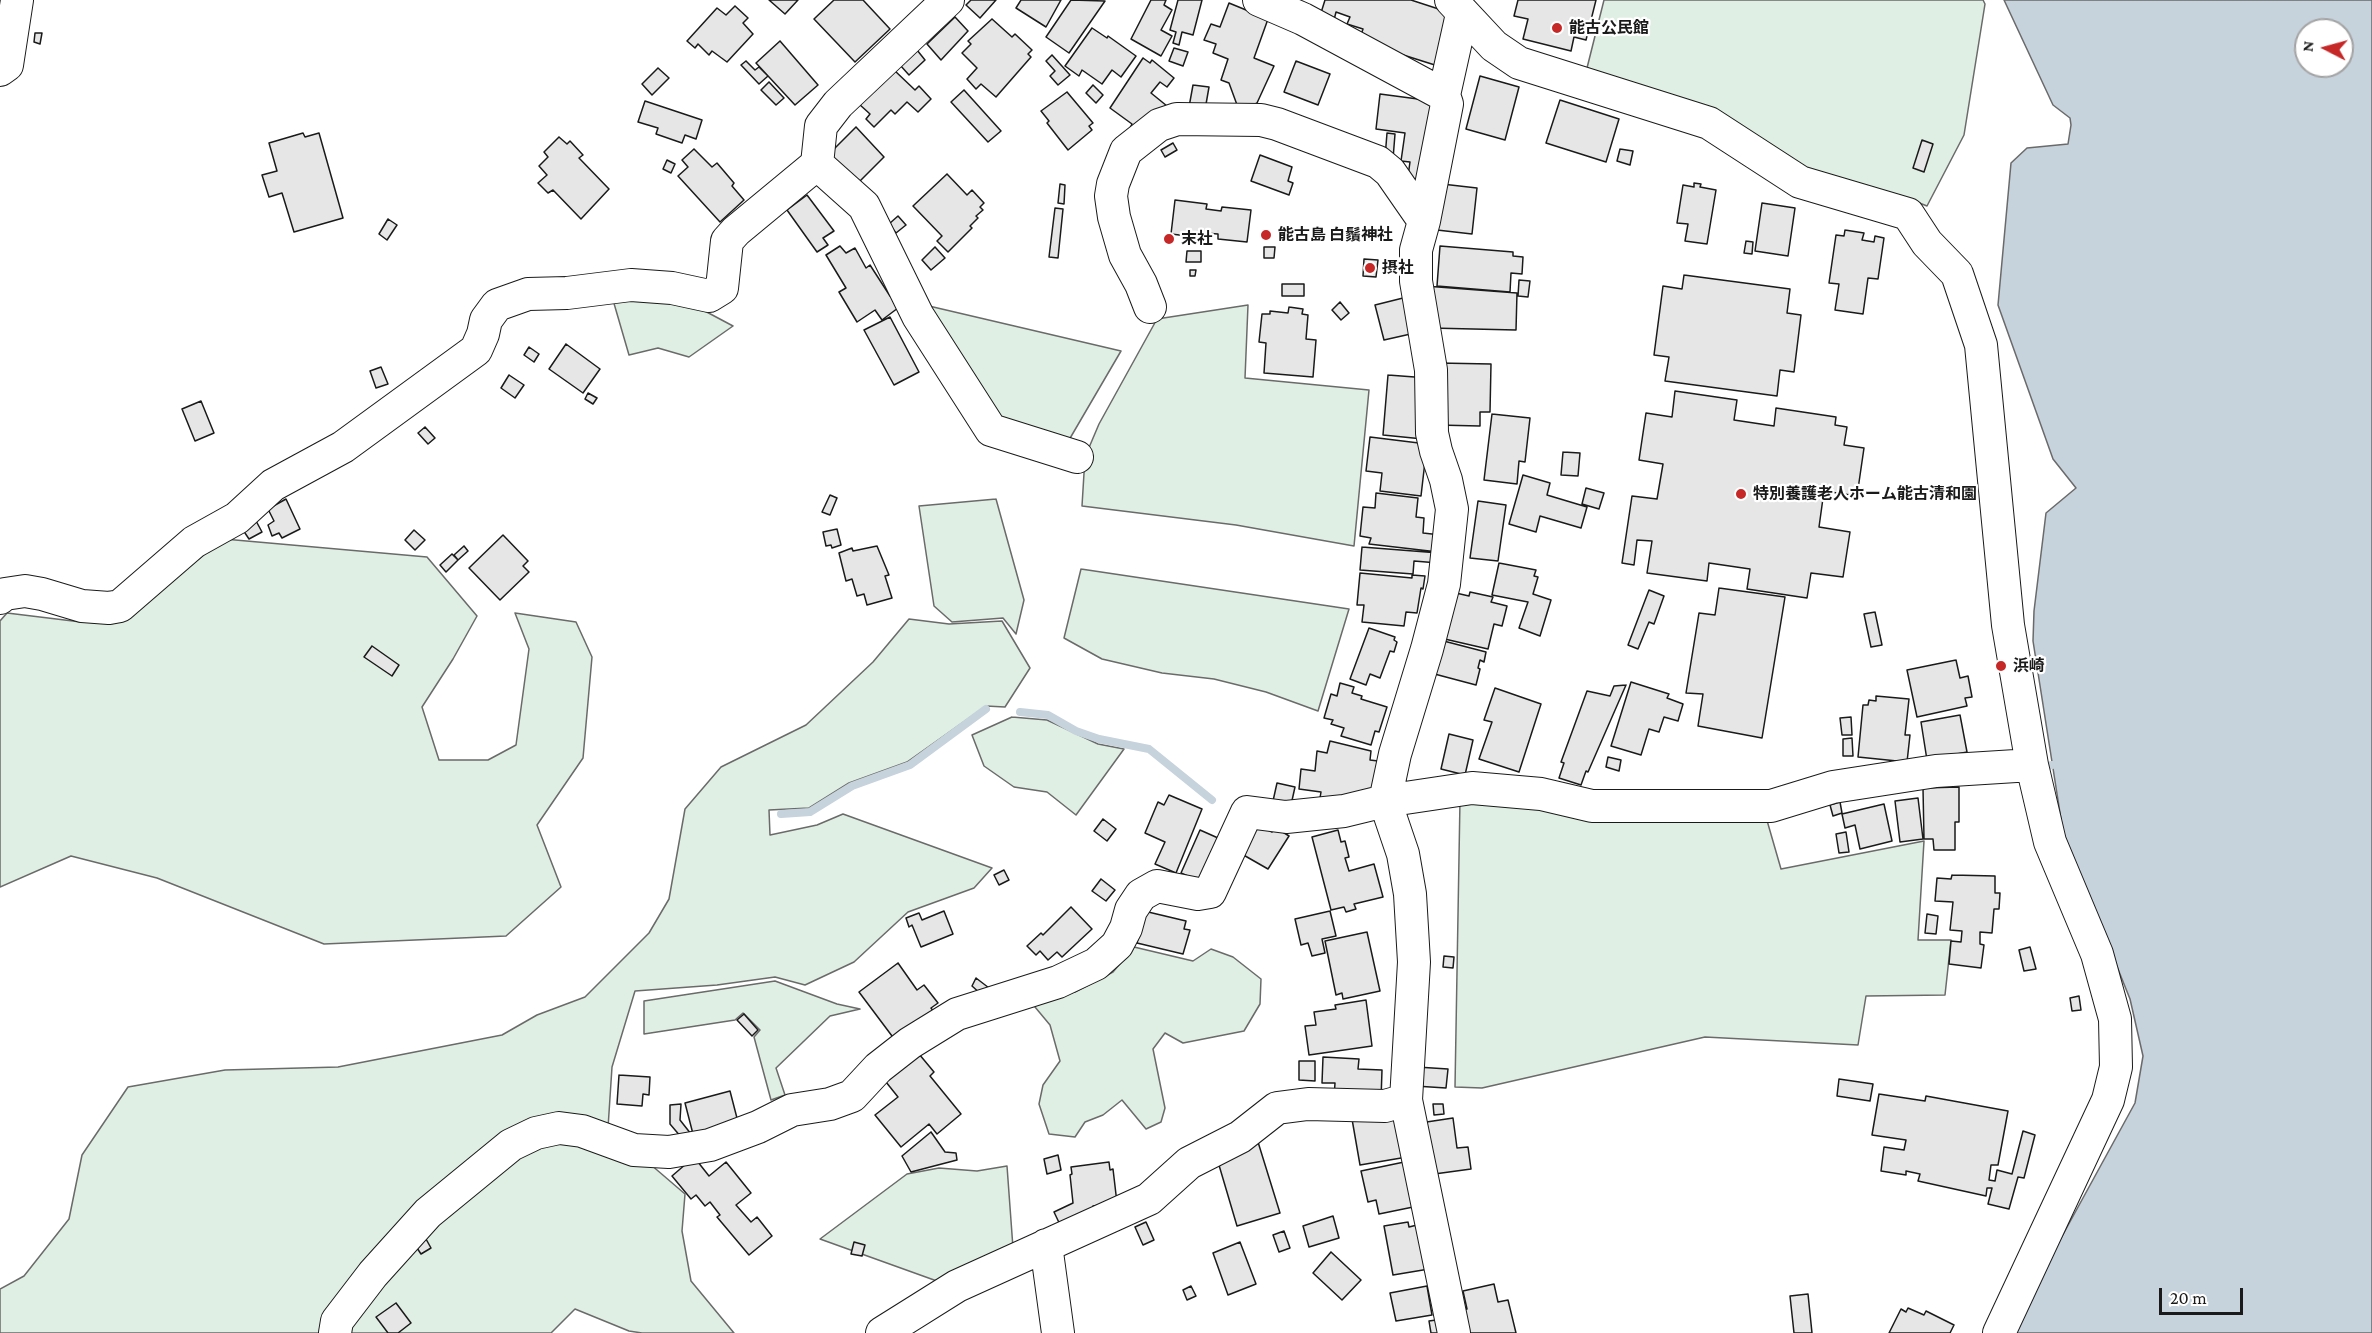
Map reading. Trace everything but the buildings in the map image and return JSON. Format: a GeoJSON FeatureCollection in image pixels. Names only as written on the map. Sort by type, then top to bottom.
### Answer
{"type":"FeatureCollection","features":[{"type":"Feature","properties":{"kind":"street"},"geometry":{"type":"LineString","coordinates":[[0,70],[7,64],[17,0]]}},
{"type":"Feature","properties":{"kind":"street"},"geometry":{"type":"LineString","coordinates":[[0,598],[5,594],[25,591],[82,606],[109,608],[120,606],[194,542],[237,518],[273,485],[343,447],[476,350],[486,320],[497,305],[528,294],[567,293],[631,285],[672,288],[709,296],[722,288],[727,241],[817,164],[821,126],[838,104],[948,0]]}},
{"type":"Feature","properties":{"kind":"street"},"geometry":{"type":"LineString","coordinates":[[1259,0],[1303,19],[1444,95]]}},
{"type":"Feature","properties":{"kind":"street"},"geometry":{"type":"LineString","coordinates":[[1454,1333],[1406,1100],[1414,962],[1410,894],[1403,854],[1385,801],[1395,754],[1444,584],[1452,510],[1432,433],[1431,370],[1416,281],[1416,250],[1447,104],[1444,95],[1457,7]]}},
{"type":"Feature","properties":{"kind":"street"},"geometry":{"type":"LineString","coordinates":[[1457,7],[1494,46],[1519,63],[1708,123],[1800,182],[1908,214],[1927,243],[1957,274],[1981,345],[2008,625],[2032,765],[2050,842],[2097,954],[2115,1019],[2116,1067],[2108,1100],[2000,1333]]}},
{"type":"Feature","properties":{"kind":"street"},"geometry":{"type":"LineString","coordinates":[[1150,306],[1125,255],[1113,217],[1111,196],[1113,184],[1126,151],[1159,125],[1177,119],[1262,120],[1378,162],[1390,172],[1424,220]]}},
{"type":"Feature","properties":{"kind":"street"},"geometry":{"type":"LineString","coordinates":[[817,164],[864,206],[918,316],[991,430],[1077,457]]}},
{"type":"Feature","properties":{"kind":"street"},"geometry":{"type":"LineString","coordinates":[[335,1333],[337,1322],[368,1281],[428,1213],[511,1145],[536,1132],[559,1128],[582,1131],[634,1150],[669,1152],[710,1145],[758,1127],[792,1110],[830,1104],[852,1096],[878,1068],[910,1043],[949,1019],[1058,981],[1096,964],[1118,945],[1131,910],[1141,895],[1157,886],[1198,894],[1210,892],[1247,812],[1286,817],[1344,812],[1385,801],[1472,788],[1541,794],[1592,806],[1771,806],[1833,787],[1936,771],[2032,765]]}},
{"type":"Feature","properties":{"kind":"street"},"geometry":{"type":"LineString","coordinates":[[882,1333],[957,1286],[1149,1199],[1189,1162],[1240,1137],[1277,1108],[1308,1104],[1385,1106],[1406,1100]]}},
{"type":"Feature","properties":{"kind":"street"},"geometry":{"type":"LineString","coordinates":[[1046,1245],[1058,1333]]}},
{"type":"Feature","properties":{"kind":"green space"},"geometry":{"type":"Polygon","coordinates":[[[1604,0],[1983,0],[1985,4],[1964,135],[1927,206],[1902,196],[1812,173],[1587,68],[1604,0]]]}},
{"type":"Feature","properties":{"kind":"green space"},"geometry":{"type":"Polygon","coordinates":[[[613,300],[686,301],[733,326],[689,357],[658,348],[629,355],[613,300]]]}},
{"type":"Feature","properties":{"kind":"green space"},"geometry":{"type":"Polygon","coordinates":[[[1248,305],[1245,378],[1369,390],[1354,546],[1236,525],[1082,506],[1085,457],[1099,424],[1157,319],[1248,305]]]}},
{"type":"Feature","properties":{"kind":"green space"},"geometry":{"type":"Polygon","coordinates":[[[929,306],[1121,351],[1069,440],[1000,425],[929,306]]]}},
{"type":"Feature","properties":{"kind":"green space"},"geometry":{"type":"Polygon","coordinates":[[[996,499],[1024,600],[1016,634],[1003,618],[952,622],[934,606],[919,506],[996,499]]]}},
{"type":"Feature","properties":{"kind":"green space"},"geometry":{"type":"Polygon","coordinates":[[[224,539],[427,557],[477,616],[422,707],[439,760],[488,760],[516,745],[529,649],[515,613],[576,622],[592,657],[583,758],[537,825],[561,887],[506,936],[324,944],[157,878],[71,856],[0,887],[0,621],[7,613],[81,622],[126,616],[224,539]]]}},
{"type":"Feature","properties":{"kind":"green space"},"geometry":{"type":"Polygon","coordinates":[[[1081,569],[1349,609],[1318,711],[1266,692],[1214,679],[1162,673],[1102,659],[1064,638],[1081,569]]]}},
{"type":"Feature","properties":{"kind":"green space"},"geometry":{"type":"Polygon","coordinates":[[[909,619],[949,624],[1002,621],[1030,668],[1005,707],[986,706],[907,762],[849,783],[809,808],[769,810],[770,835],[817,825],[843,814],[992,868],[974,888],[908,912],[854,962],[805,985],[775,977],[717,985],[635,991],[612,1067],[608,1128],[685,1194],[682,1231],[691,1281],[734,1333],[642,1333],[629,1331],[575,1309],[551,1333],[0,1333],[0,1289],[24,1276],[69,1219],[82,1155],[128,1087],[225,1070],[338,1067],[502,1035],[537,1015],[585,997],[649,933],[669,899],[685,809],[721,767],[806,725],[873,662],[909,619]]]}},
{"type":"Feature","properties":{"kind":"green space"},"geometry":{"type":"Polygon","coordinates":[[[1012,717],[1047,720],[1098,744],[1124,749],[1076,815],[1047,792],[1014,787],[984,766],[972,735],[1012,717]]]}},
{"type":"Feature","properties":{"kind":"green space"},"geometry":{"type":"Polygon","coordinates":[[[1460,800],[1766,817],[1781,869],[1924,841],[1918,940],[1951,940],[1945,995],[1866,996],[1858,1045],[1705,1037],[1482,1088],[1455,1087],[1460,800]]]}},
{"type":"Feature","properties":{"kind":"green space"},"geometry":{"type":"Polygon","coordinates":[[[1134,947],[1193,961],[1211,949],[1233,957],[1261,979],[1260,1004],[1244,1031],[1183,1043],[1165,1033],[1153,1049],[1165,1108],[1161,1122],[1146,1129],[1122,1100],[1103,1115],[1085,1122],[1075,1137],[1049,1134],[1039,1104],[1043,1085],[1060,1061],[1050,1025],[1030,1001],[1075,992],[1113,972],[1134,947]]]}},
{"type":"Feature","properties":{"kind":"green space"},"geometry":{"type":"Polygon","coordinates":[[[775,981],[837,1004],[860,1009],[830,1016],[776,1068],[785,1095],[771,1100],[754,1037],[760,1030],[743,1013],[735,1020],[644,1034],[644,1001],[775,981]]]}},
{"type":"Feature","properties":{"kind":"green space"},"geometry":{"type":"Polygon","coordinates":[[[1007,1166],[1013,1248],[948,1285],[820,1239],[907,1174],[939,1168],[977,1171],[1007,1166]]]}},
{"type":"Feature","properties":{"kind":"shaded area"},"geometry":{"type":"Polygon","coordinates":[[[2004,0],[2372,0],[2372,1333],[2009,1333],[2135,1103],[2143,1056],[2130,999],[2063,832],[2033,641],[2034,611],[2046,513],[2076,488],[2053,459],[1998,305],[2011,163],[2027,148],[2068,144],[2070,118],[2053,105],[2004,0]]]}},
{"type":"Feature","properties":{"kind":"waterway"},"geometry":{"type":"LineString","coordinates":[[781,814],[810,812],[852,786],[910,765],[986,709]]}},
{"type":"Feature","properties":{"kind":"waterway"},"geometry":{"type":"LineString","coordinates":[[1020,712],[1048,715],[1076,731],[1099,739],[1149,749],[1212,800]]}},
{"type":"Feature","properties":{"kind":"waterway"},"geometry":{"type":"LineString","coordinates":[[2043,767],[2052,765]]}},
{"type":"Feature","properties":{"kind":"place","name":"能古公民館"},"geometry":{"type":"Point","coordinates":[1557,28]}},
{"type":"Feature","properties":{"kind":"place","name":"能古島 白鬚神社"},"geometry":{"type":"Point","coordinates":[1266,235]}},
{"type":"Feature","properties":{"kind":"place","name":"末社"},"geometry":{"type":"Point","coordinates":[1169,239]}},
{"type":"Feature","properties":{"kind":"place","name":"摂社"},"geometry":{"type":"Point","coordinates":[1370,268]}},
{"type":"Feature","properties":{"kind":"place","name":"特別養護老人ホーム能古清和園"},"geometry":{"type":"Point","coordinates":[1741,494]}},
{"type":"Feature","properties":{"kind":"place","name":"浜崎"},"geometry":{"type":"Point","coordinates":[2001,666]}}]}
